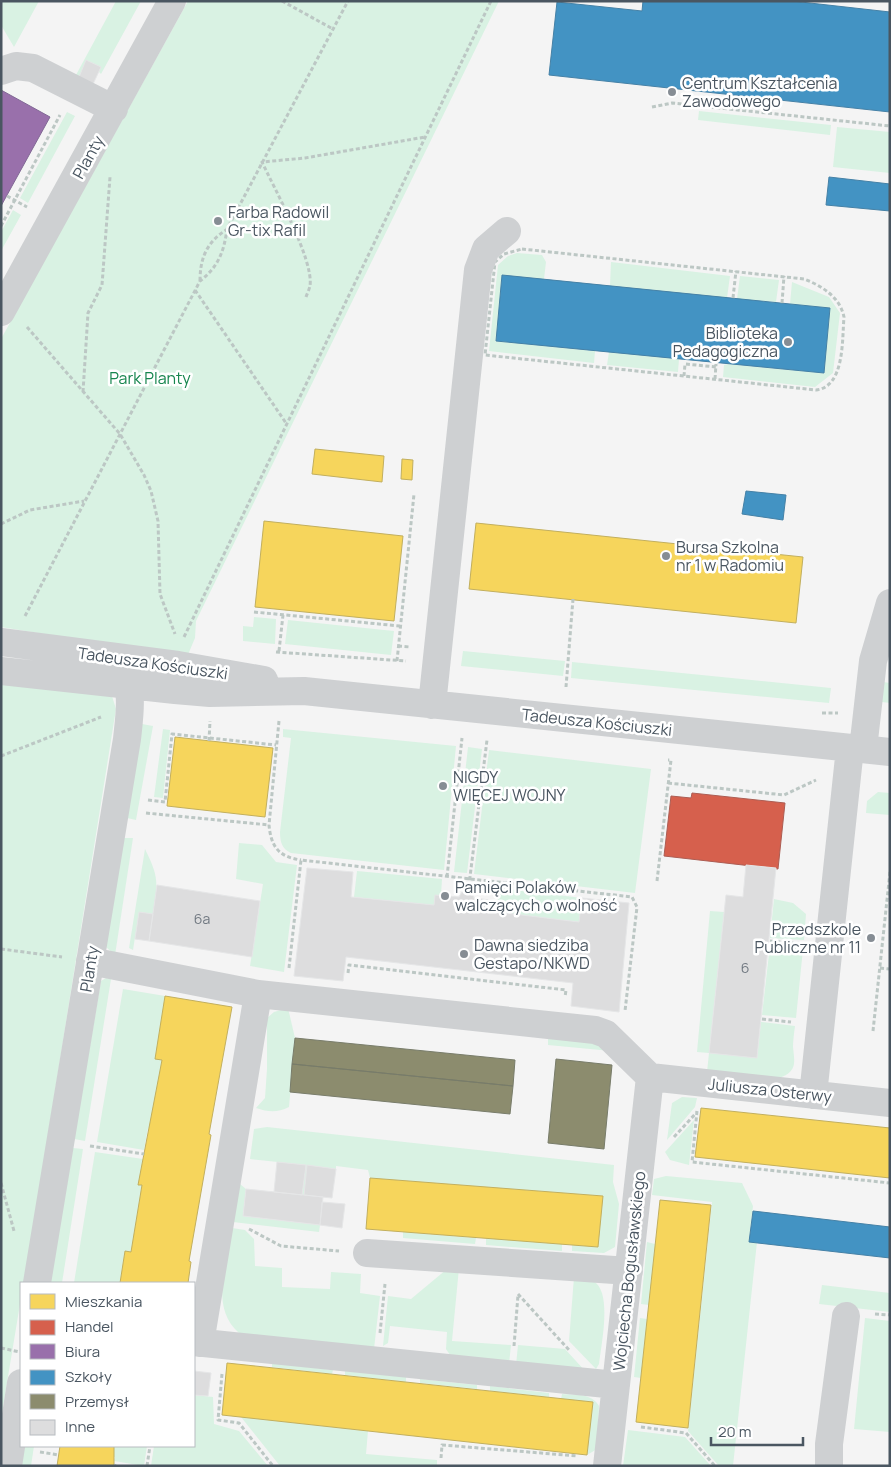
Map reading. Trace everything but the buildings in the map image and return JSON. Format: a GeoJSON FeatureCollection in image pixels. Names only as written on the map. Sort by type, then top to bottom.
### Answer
{"type":"FeatureCollection","features":[{"type":"Feature","properties":{"kind":"street","name":"Planty"},"geometry":{"type":"LineString","coordinates":[[4,307],[172,1]]}},
{"type":"Feature","properties":{"kind":"street"},"geometry":{"type":"LineString","coordinates":[[1,71],[16,66],[33,68],[114,109]]}},
{"type":"Feature","properties":{"kind":"street"},"geometry":{"type":"LineString","coordinates":[[432,706],[478,270],[486,249],[507,231]]}},
{"type":"Feature","properties":{"kind":"street"},"geometry":{"type":"LineString","coordinates":[[813,1095],[847,780],[857,749],[873,661],[890,603]]}},
{"type":"Feature","properties":{"kind":"street","name":"Tadeusza Kościuszki"},"geometry":{"type":"LineString","coordinates":[[1,642],[237,675],[304,691],[432,706],[890,752]]}},
{"type":"Feature","properties":{"kind":"street","name":"Planty"},"geometry":{"type":"LineString","coordinates":[[38,1282],[131,703],[130,687],[116,657]]}},
{"type":"Feature","properties":{"kind":"street","name":"Tadeusza Kościuszki"},"geometry":{"type":"LineString","coordinates":[[1,671],[130,687],[210,693],[304,691]]}},
{"type":"Feature","properties":{"kind":"street"},"geometry":{"type":"LineString","coordinates":[[90,961],[286,998],[595,1030],[606,1034],[650,1077]]}},
{"type":"Feature","properties":{"kind":"street"},"geometry":{"type":"LineString","coordinates":[[258,994],[197,1342],[608,1384]]}},
{"type":"Feature","properties":{"kind":"street","name":"Juliusza Osterwy"},"geometry":{"type":"LineString","coordinates":[[650,1077],[890,1103]]}},
{"type":"Feature","properties":{"kind":"street","name":"Wojciecha Bogusławskiego"},"geometry":{"type":"LineString","coordinates":[[607,1466],[608,1384],[629,1271],[650,1077]]}},
{"type":"Feature","properties":{"kind":"street"},"geometry":{"type":"LineString","coordinates":[[377,1254],[629,1271]]}},
{"type":"Feature","properties":{"kind":"street"},"geometry":{"type":"LineString","coordinates":[[828,1466],[829,1444],[846,1316]]}},
{"type":"Feature","properties":{"kind":"street"},"geometry":{"type":"LineString","coordinates":[[8,1466],[20,1389]]}},
{"type":"Feature","properties":{"kind":"path"},"geometry":{"type":"LineString","coordinates":[[282,1],[333,29]]}},
{"type":"Feature","properties":{"kind":"path"},"geometry":{"type":"LineString","coordinates":[[23,620],[195,290],[200,281],[213,270],[219,260],[227,229],[262,162],[291,113],[348,1]]}},
{"type":"Feature","properties":{"kind":"path"},"geometry":{"type":"LineString","coordinates":[[180,646],[491,1]]}},
{"type":"Feature","properties":{"kind":"path"},"geometry":{"type":"LineString","coordinates":[[652,107],[672,102],[890,126]]}},
{"type":"Feature","properties":{"kind":"path"},"geometry":{"type":"LineString","coordinates":[[1,226],[61,114]]}},
{"type":"Feature","properties":{"kind":"path"},"geometry":{"type":"LineString","coordinates":[[262,162],[305,158],[425,137]]}},
{"type":"Feature","properties":{"kind":"path"},"geometry":{"type":"LineString","coordinates":[[83,392],[88,314],[102,285],[112,149],[97,140]]}},
{"type":"Feature","properties":{"kind":"path"},"geometry":{"type":"LineString","coordinates":[[262,162],[286,212],[308,271],[310,285],[306,297]]}},
{"type":"Feature","properties":{"kind":"path"},"geometry":{"type":"LineString","coordinates":[[7,196],[32,210]]}},
{"type":"Feature","properties":{"kind":"path"},"geometry":{"type":"LineString","coordinates":[[200,281],[200,268],[208,245],[227,229]]}},
{"type":"Feature","properties":{"kind":"path"},"geometry":{"type":"LineString","coordinates":[[522,249],[784,276],[813,283],[826,291],[838,303],[844,317],[837,375],[825,387],[816,390],[485,355],[496,262],[498,257],[504,254],[522,249]]}},
{"type":"Feature","properties":{"kind":"path"},"geometry":{"type":"LineString","coordinates":[[733,298],[736,271]]}},
{"type":"Feature","properties":{"kind":"path"},"geometry":{"type":"LineString","coordinates":[[782,303],[784,276]]}},
{"type":"Feature","properties":{"kind":"path"},"geometry":{"type":"LineString","coordinates":[[195,290],[286,424]]}},
{"type":"Feature","properties":{"kind":"path"},"geometry":{"type":"LineString","coordinates":[[4,307],[120,434],[151,491],[158,521],[160,594],[177,639]]}},
{"type":"Feature","properties":{"kind":"path"},"geometry":{"type":"LineString","coordinates":[[684,376],[685,364],[716,366],[715,379]]}},
{"type":"Feature","properties":{"kind":"path"},"geometry":{"type":"LineString","coordinates":[[397,660],[414,494]]}},
{"type":"Feature","properties":{"kind":"path"},"geometry":{"type":"LineString","coordinates":[[1,524],[30,510],[85,501]]}},
{"type":"Feature","properties":{"kind":"path"},"geometry":{"type":"LineString","coordinates":[[566,687],[573,599]]}},
{"type":"Feature","properties":{"kind":"path"},"geometry":{"type":"LineString","coordinates":[[254,612],[400,626]]}},
{"type":"Feature","properties":{"kind":"path"},"geometry":{"type":"LineString","coordinates":[[279,651],[283,615]]}},
{"type":"Feature","properties":{"kind":"path"},"geometry":{"type":"LineString","coordinates":[[273,653],[279,651],[437,664]]}},
{"type":"Feature","properties":{"kind":"path"},"geometry":{"type":"LineString","coordinates":[[1,756],[108,713]]}},
{"type":"Feature","properties":{"kind":"path"},"geometry":{"type":"LineString","coordinates":[[279,720],[269,825],[274,847],[288,858],[301,860],[632,897],[637,907],[625,1017]]}},
{"type":"Feature","properties":{"kind":"path"},"geometry":{"type":"LineString","coordinates":[[209,729],[209,739]]}},
{"type":"Feature","properties":{"kind":"path"},"geometry":{"type":"LineString","coordinates":[[148,800],[165,802],[172,734],[276,745]]}},
{"type":"Feature","properties":{"kind":"path"},"geometry":{"type":"LineString","coordinates":[[448,876],[462,737]]}},
{"type":"Feature","properties":{"kind":"path"},"geometry":{"type":"LineString","coordinates":[[468,893],[487,740]]}},
{"type":"Feature","properties":{"kind":"path"},"geometry":{"type":"LineString","coordinates":[[657,880],[668,783],[784,795],[824,777],[847,780]]}},
{"type":"Feature","properties":{"kind":"path"},"geometry":{"type":"LineString","coordinates":[[146,813],[269,825]]}},
{"type":"Feature","properties":{"kind":"path"},"geometry":{"type":"LineString","coordinates":[[286,998],[301,860]]}},
{"type":"Feature","properties":{"kind":"path"},"geometry":{"type":"LineString","coordinates":[[873,1031],[890,872]]}},
{"type":"Feature","properties":{"kind":"path"},"geometry":{"type":"LineString","coordinates":[[770,941],[806,945]]}},
{"type":"Feature","properties":{"kind":"path"},"geometry":{"type":"LineString","coordinates":[[1,949],[90,961]]}},
{"type":"Feature","properties":{"kind":"path"},"geometry":{"type":"LineString","coordinates":[[880,968],[890,969]]}},
{"type":"Feature","properties":{"kind":"path"},"geometry":{"type":"LineString","coordinates":[[762,1018],[799,1023]]}},
{"type":"Feature","properties":{"kind":"path"},"geometry":{"type":"LineString","coordinates":[[700,1083],[692,1162],[890,1183]]}},
{"type":"Feature","properties":{"kind":"path"},"geometry":{"type":"LineString","coordinates":[[61,1142],[144,1154]]}},
{"type":"Feature","properties":{"kind":"path"},"geometry":{"type":"LineString","coordinates":[[242,1228],[253,1230],[281,1246],[377,1254],[377,1361]]}},
{"type":"Feature","properties":{"kind":"path"},"geometry":{"type":"LineString","coordinates":[[511,1374],[521,1264]]}},
{"type":"Feature","properties":{"kind":"path"},"geometry":{"type":"LineString","coordinates":[[518,1294],[608,1384]]}},
{"type":"Feature","properties":{"kind":"path"},"geometry":{"type":"LineString","coordinates":[[1,1348],[20,1352]]}},
{"type":"Feature","properties":{"kind":"path"},"geometry":{"type":"LineString","coordinates":[[222,1373],[218,1420],[239,1423],[273,1466]]}},
{"type":"Feature","properties":{"kind":"path"},"geometry":{"type":"LineString","coordinates":[[632,1426],[686,1433],[715,1466]]}},
{"type":"Feature","properties":{"kind":"path"},"geometry":{"type":"LineString","coordinates":[[146,1466],[150,1447]]}},
{"type":"Feature","properties":{"kind":"path"},"geometry":{"type":"LineString","coordinates":[[40,1452],[59,1455]]}},
{"type":"Feature","properties":{"kind":"green space"},"geometry":{"type":"Polygon","coordinates":[[[1,1],[39,1],[14,47],[1,25],[1,1]]]}},
{"type":"Feature","properties":{"kind":"green space"},"geometry":{"type":"Polygon","coordinates":[[[116,1],[141,1],[101,74],[99,72],[101,67],[87,61],[79,77],[76,75],[116,1]]]}},
{"type":"Feature","properties":{"kind":"green space","name":"Park Planty"},"geometry":{"type":"Polygon","coordinates":[[[188,1],[499,1],[196,621],[195,638],[187,657],[1,627],[1,339],[188,1]]]}},
{"type":"Feature","properties":{"kind":"green space"},"geometry":{"type":"Polygon","coordinates":[[[699,111],[831,125],[830,135],[698,120],[699,111]]]}},
{"type":"Feature","properties":{"kind":"green space"},"geometry":{"type":"Polygon","coordinates":[[[67,112],[75,116],[28,203],[20,198],[67,112]]]}},
{"type":"Feature","properties":{"kind":"green space"},"geometry":{"type":"Polygon","coordinates":[[[837,127],[890,132],[890,173],[833,167],[837,127]]]}},
{"type":"Feature","properties":{"kind":"green space"},"geometry":{"type":"Polygon","coordinates":[[[13,210],[21,215],[1,251],[1,232],[13,210]]]}},
{"type":"Feature","properties":{"kind":"green space"},"geometry":{"type":"Polygon","coordinates":[[[517,253],[542,255],[546,262],[544,279],[502,275],[496,341],[595,351],[594,363],[489,351],[498,265],[508,256],[517,253]]]}},
{"type":"Feature","properties":{"kind":"green space"},"geometry":{"type":"Polygon","coordinates":[[[611,262],[730,276],[727,298],[610,286],[611,262]]]}},
{"type":"Feature","properties":{"kind":"green space"},"geometry":{"type":"Polygon","coordinates":[[[740,276],[779,280],[776,302],[737,299],[740,276]]]}},
{"type":"Feature","properties":{"kind":"green space"},"geometry":{"type":"Polygon","coordinates":[[[792,282],[829,297],[840,313],[833,373],[815,387],[723,377],[724,365],[728,364],[823,373],[830,308],[790,304],[792,282]]]}},
{"type":"Feature","properties":{"kind":"green space"},"geometry":{"type":"Polygon","coordinates":[[[609,352],[679,359],[678,372],[607,365],[609,352]]]}},
{"type":"Feature","properties":{"kind":"green space"},"geometry":{"type":"Polygon","coordinates":[[[254,617],[276,619],[275,644],[243,641],[243,626],[253,627],[254,617]]]}},
{"type":"Feature","properties":{"kind":"green space"},"geometry":{"type":"Polygon","coordinates":[[[288,620],[394,631],[391,655],[285,644],[288,620]]]}},
{"type":"Feature","properties":{"kind":"green space"},"geometry":{"type":"Polygon","coordinates":[[[463,651],[565,661],[563,676],[461,666],[463,651]]]}},
{"type":"Feature","properties":{"kind":"green space"},"geometry":{"type":"Polygon","coordinates":[[[572,662],[831,688],[829,703],[571,678],[572,662]]]}},
{"type":"Feature","properties":{"kind":"green space"},"geometry":{"type":"Polygon","coordinates":[[[1,680],[111,693],[116,709],[28,1260],[24,1282],[20,1282],[20,1304],[1,1419],[1,680]]]}},
{"type":"Feature","properties":{"kind":"green space"},"geometry":{"type":"Polygon","coordinates":[[[883,682],[890,683],[890,703],[882,702],[883,682]]]}},
{"type":"Feature","properties":{"kind":"green space"},"geometry":{"type":"Polygon","coordinates":[[[142,724],[153,726],[136,820],[127,818],[142,724]]]}},
{"type":"Feature","properties":{"kind":"green space"},"geometry":{"type":"Polygon","coordinates":[[[163,729],[170,730],[163,798],[154,797],[163,729]]]}},
{"type":"Feature","properties":{"kind":"green space"},"geometry":{"type":"Polygon","coordinates":[[[283,729],[456,746],[444,870],[291,853],[285,849],[281,842],[280,832],[291,738],[283,737],[283,729]]]}},
{"type":"Feature","properties":{"kind":"green space"},"geometry":{"type":"Polygon","coordinates":[[[468,747],[482,749],[467,873],[454,872],[468,747]]]}},
{"type":"Feature","properties":{"kind":"green space"},"geometry":{"type":"Polygon","coordinates":[[[489,750],[651,769],[635,893],[474,874],[489,750]]]}},
{"type":"Feature","properties":{"kind":"green space"},"geometry":{"type":"Polygon","coordinates":[[[878,792],[890,793],[890,815],[866,813],[867,801],[878,792]]]}},
{"type":"Feature","properties":{"kind":"green space"},"geometry":{"type":"Polygon","coordinates":[[[123,838],[133,838],[115,955],[106,947],[123,838]]]}},
{"type":"Feature","properties":{"kind":"green space"},"geometry":{"type":"Polygon","coordinates":[[[239,843],[262,845],[276,862],[297,865],[284,972],[250,966],[263,884],[236,879],[239,843]]]}},
{"type":"Feature","properties":{"kind":"green space"},"geometry":{"type":"Polygon","coordinates":[[[145,849],[155,874],[156,895],[153,914],[139,912],[133,950],[129,948],[145,849]]]}},
{"type":"Feature","properties":{"kind":"green space"},"geometry":{"type":"Polygon","coordinates":[[[357,871],[442,879],[441,895],[435,895],[434,905],[354,897],[357,871]]]}},
{"type":"Feature","properties":{"kind":"green space"},"geometry":{"type":"Polygon","coordinates":[[[499,888],[582,898],[579,922],[497,912],[499,888]]]}},
{"type":"Feature","properties":{"kind":"green space"},"geometry":{"type":"Polygon","coordinates":[[[774,899],[793,903],[806,914],[804,940],[770,938],[774,899]]]}},
{"type":"Feature","properties":{"kind":"green space"},"geometry":{"type":"Polygon","coordinates":[[[710,911],[724,912],[709,1053],[697,1052],[710,911]]]}},
{"type":"Feature","properties":{"kind":"green space"},"geometry":{"type":"Polygon","coordinates":[[[770,945],[803,949],[796,1018],[762,1015],[770,945]]]}},
{"type":"Feature","properties":{"kind":"green space"},"geometry":{"type":"Polygon","coordinates":[[[106,978],[111,979],[85,1141],[74,1139],[101,981],[106,978]]]}},
{"type":"Feature","properties":{"kind":"green space"},"geometry":{"type":"Polygon","coordinates":[[[123,989],[165,996],[162,1060],[150,1128],[148,1128],[144,1150],[97,1142],[123,989]]]}},
{"type":"Feature","properties":{"kind":"green space"},"geometry":{"type":"Polygon","coordinates":[[[288,1008],[295,1038],[289,1107],[276,1111],[256,1108],[265,1098],[267,1018],[274,1012],[288,1008]]]}},
{"type":"Feature","properties":{"kind":"green space"},"geometry":{"type":"Polygon","coordinates":[[[761,1022],[795,1026],[793,1067],[788,1074],[777,1079],[707,1072],[709,1053],[757,1058],[761,1022]]]}},
{"type":"Feature","properties":{"kind":"green space"},"geometry":{"type":"Polygon","coordinates":[[[548,1036],[587,1037],[611,1051],[548,1045],[548,1036]]]}},
{"type":"Feature","properties":{"kind":"green space"},"geometry":{"type":"Polygon","coordinates":[[[682,1097],[697,1098],[695,1107],[667,1140],[672,1103],[682,1097]]]}},
{"type":"Feature","properties":{"kind":"green space"},"geometry":{"type":"Polygon","coordinates":[[[694,1120],[689,1165],[670,1160],[665,1152],[694,1120]]]}},
{"type":"Feature","properties":{"kind":"green space"},"geometry":{"type":"Polygon","coordinates":[[[267,1127],[614,1165],[613,1182],[619,1204],[615,1247],[604,1253],[572,1251],[572,1245],[598,1247],[602,1196],[370,1178],[368,1170],[336,1166],[336,1169],[308,1165],[304,1195],[302,1195],[306,1165],[250,1159],[254,1129],[267,1127]]]}},
{"type":"Feature","properties":{"kind":"green space"},"geometry":{"type":"Polygon","coordinates":[[[73,1148],[83,1149],[62,1282],[50,1282],[73,1148]]]}},
{"type":"Feature","properties":{"kind":"green space"},"geometry":{"type":"Polygon","coordinates":[[[95,1152],[143,1159],[139,1185],[142,1185],[131,1252],[125,1251],[120,1282],[74,1282],[95,1152]]]}},
{"type":"Feature","properties":{"kind":"green space"},"geometry":{"type":"Polygon","coordinates":[[[666,1176],[742,1183],[753,1206],[749,1241],[757,1242],[733,1466],[719,1466],[688,1431],[712,1202],[652,1195],[654,1179],[666,1176]]]}},
{"type":"Feature","properties":{"kind":"green space"},"geometry":{"type":"Polygon","coordinates":[[[240,1184],[246,1189],[243,1216],[320,1225],[319,1232],[233,1222],[240,1184]]]}},
{"type":"Feature","properties":{"kind":"green space"},"geometry":{"type":"Polygon","coordinates":[[[232,1228],[245,1230],[254,1239],[255,1266],[282,1268],[282,1287],[330,1289],[331,1272],[361,1274],[360,1293],[380,1296],[374,1349],[239,1333],[230,1322],[222,1297],[224,1269],[232,1228]]]}},
{"type":"Feature","properties":{"kind":"green space"},"geometry":{"type":"Polygon","coordinates":[[[403,1232],[476,1238],[475,1244],[403,1238],[403,1232]]]}},
{"type":"Feature","properties":{"kind":"green space"},"geometry":{"type":"Polygon","coordinates":[[[486,1238],[562,1244],[562,1251],[486,1245],[486,1238]]]}},
{"type":"Feature","properties":{"kind":"green space"},"geometry":{"type":"Polygon","coordinates":[[[647,1242],[655,1244],[649,1305],[641,1304],[647,1242]]]}},
{"type":"Feature","properties":{"kind":"green space"},"geometry":{"type":"Polygon","coordinates":[[[459,1268],[452,1341],[511,1345],[509,1364],[452,1358],[446,1349],[447,1332],[390,1326],[388,1343],[383,1346],[388,1296],[411,1299],[447,1269],[459,1268]]]}},
{"type":"Feature","properties":{"kind":"green space"},"geometry":{"type":"Polygon","coordinates":[[[574,1277],[593,1281],[599,1287],[603,1296],[603,1332],[599,1364],[596,1369],[569,1341],[574,1277]]]}},
{"type":"Feature","properties":{"kind":"green space"},"geometry":{"type":"Polygon","coordinates":[[[822,1285],[890,1293],[890,1312],[819,1304],[822,1285]]]}},
{"type":"Feature","properties":{"kind":"green space"},"geometry":{"type":"Polygon","coordinates":[[[640,1318],[647,1319],[641,1378],[634,1377],[640,1318]]]}},
{"type":"Feature","properties":{"kind":"green space"},"geometry":{"type":"Polygon","coordinates":[[[865,1318],[890,1321],[890,1432],[854,1429],[865,1318]]]}},
{"type":"Feature","properties":{"kind":"green space"},"geometry":{"type":"Polygon","coordinates":[[[518,1345],[565,1349],[587,1373],[516,1365],[518,1345]]]}},
{"type":"Feature","properties":{"kind":"green space"},"geometry":{"type":"Polygon","coordinates":[[[272,1363],[333,1370],[332,1374],[272,1367],[272,1363]]]}},
{"type":"Feature","properties":{"kind":"green space"},"geometry":{"type":"Polygon","coordinates":[[[345,1371],[406,1377],[406,1382],[345,1375],[345,1371]]]}},
{"type":"Feature","properties":{"kind":"green space"},"geometry":{"type":"Polygon","coordinates":[[[420,1379],[477,1385],[477,1389],[420,1383],[420,1379]]]}},
{"type":"Feature","properties":{"kind":"green space"},"geometry":{"type":"Polygon","coordinates":[[[490,1386],[549,1393],[549,1397],[490,1391],[490,1386]]]}},
{"type":"Feature","properties":{"kind":"green space"},"geometry":{"type":"Polygon","coordinates":[[[562,1394],[588,1397],[599,1406],[597,1449],[587,1455],[593,1402],[561,1399],[562,1394]]]}},
{"type":"Feature","properties":{"kind":"green space"},"geometry":{"type":"Polygon","coordinates":[[[195,1395],[213,1397],[214,1424],[239,1431],[268,1466],[151,1466],[154,1447],[195,1447],[195,1395]]]}},
{"type":"Feature","properties":{"kind":"green space"},"geometry":{"type":"Polygon","coordinates":[[[241,1417],[368,1431],[366,1454],[437,1460],[437,1466],[280,1466],[241,1417]]]}},
{"type":"Feature","properties":{"kind":"green space"},"geometry":{"type":"Polygon","coordinates":[[[628,1430],[685,1437],[711,1466],[623,1466],[628,1430]]]}},
{"type":"Feature","properties":{"kind":"green space"},"geometry":{"type":"Polygon","coordinates":[[[25,1447],[34,1447],[31,1466],[21,1466],[25,1447]]]}},
{"type":"Feature","properties":{"kind":"green space"},"geometry":{"type":"Polygon","coordinates":[[[114,1447],[147,1447],[144,1466],[114,1461],[115,1457],[113,1457],[114,1447]]]}},
{"type":"Feature","properties":{"kind":"place","name":"Centrum Kształcenia Zawodowego"},"geometry":{"type":"Point","coordinates":[672,92]}},
{"type":"Feature","properties":{"kind":"place","name":"Farba Radowil Gr-tix Rafil"},"geometry":{"type":"Point","coordinates":[218,221]}},
{"type":"Feature","properties":{"kind":"place","name":"Biblioteka Pedagogiczna"},"geometry":{"type":"Point","coordinates":[788,342]}},
{"type":"Feature","properties":{"kind":"place","name":"Bursa Szkolna nr 1 w Radomiu"},"geometry":{"type":"Point","coordinates":[666,556]}},
{"type":"Feature","properties":{"kind":"place","name":"NIGDY WIĘCEJ WOJNY"},"geometry":{"type":"Point","coordinates":[443,786]}},
{"type":"Feature","properties":{"kind":"place","name":"Pamięci Polaków walczących o wolność"},"geometry":{"type":"Point","coordinates":[445,896]}},
{"type":"Feature","properties":{"kind":"place","name":"Przedszkole Publiczne nr 11"},"geometry":{"type":"Point","coordinates":[871,938]}},
{"type":"Feature","properties":{"kind":"place","name":"Dawna siedziba Gestapo/NKWD"},"geometry":{"type":"Point","coordinates":[464,954]}}]}
